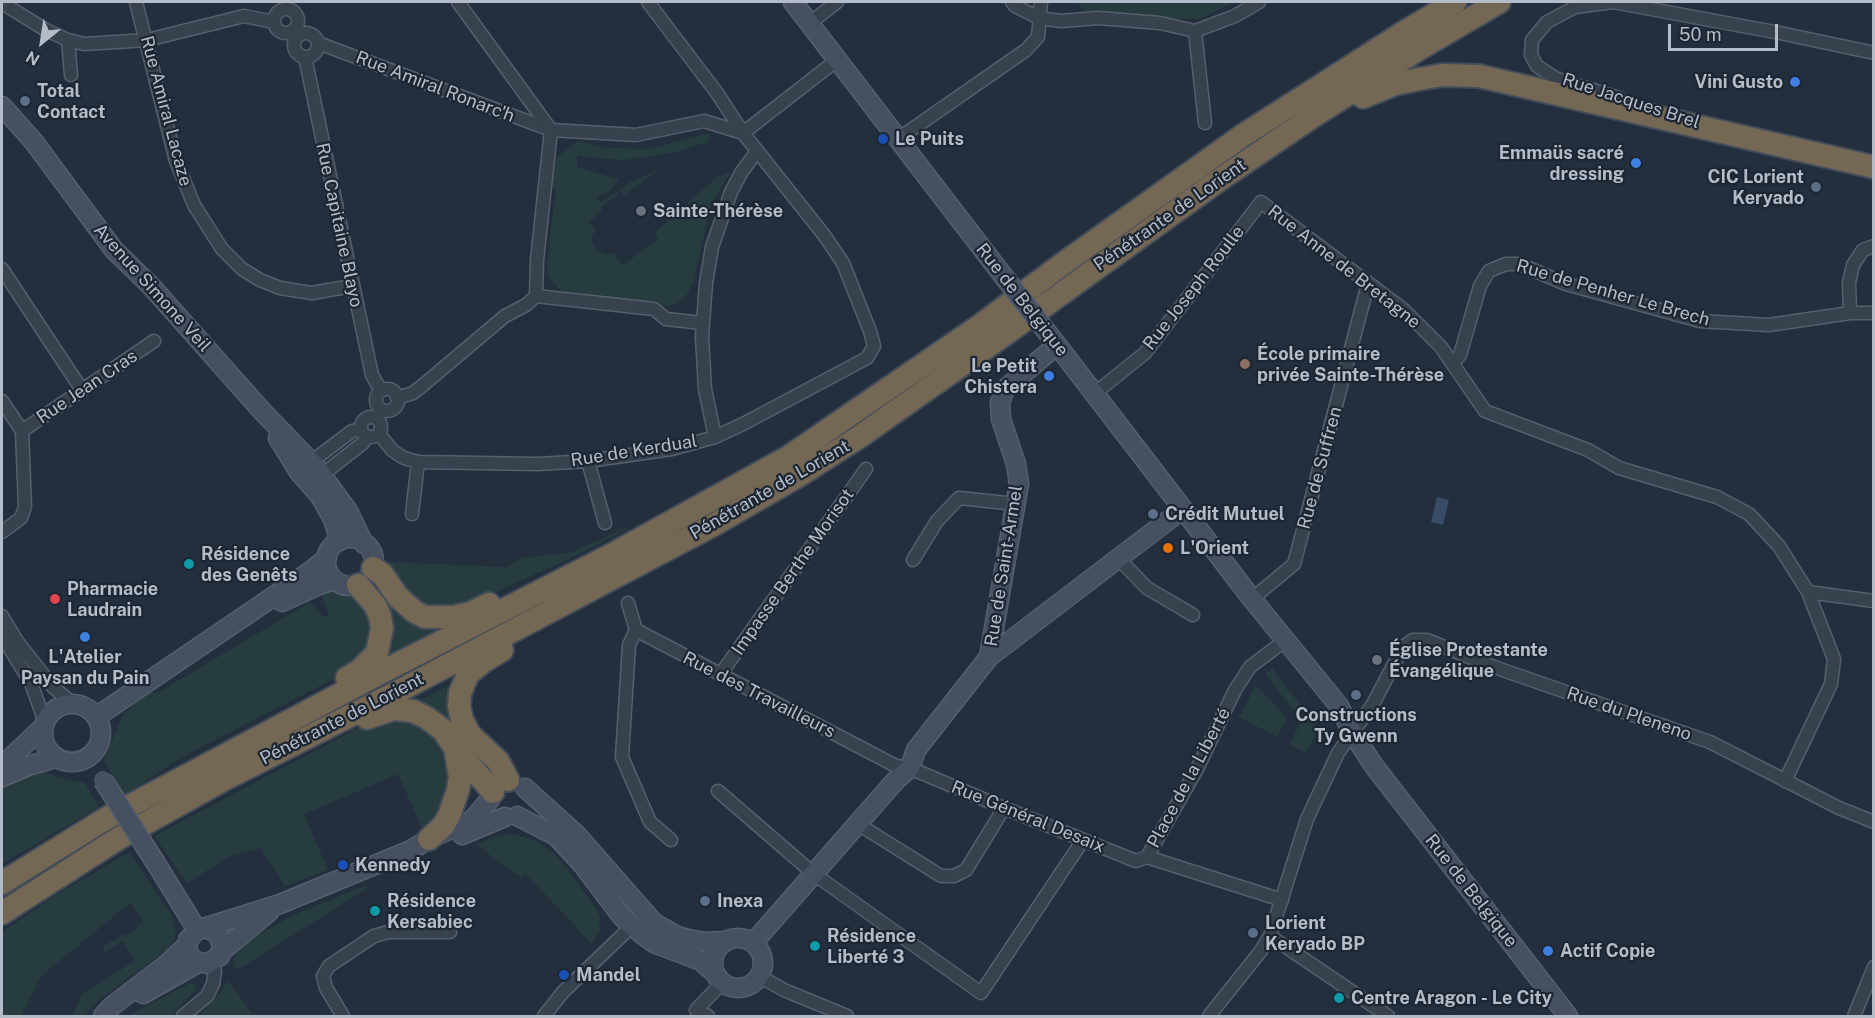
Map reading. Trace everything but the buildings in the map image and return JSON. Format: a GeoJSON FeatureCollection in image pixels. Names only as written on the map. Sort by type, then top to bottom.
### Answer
{"type":"FeatureCollection","features":[{"type":"Feature","properties":{"kind":"highway"},"geometry":{"type":"LineString","coordinates":[[1242,136],[1313,82],[1434,2]]}},
{"type":"Feature","properties":{"kind":"highway","name":"Pénétrante de Lorient"},"geometry":{"type":"LineString","coordinates":[[2,883],[107,818],[384,671],[615,553],[764,472],[874,400],[1242,136],[1455,2]]}},
{"type":"Feature","properties":{"kind":"highway","name":"Pénétrante de Lorient"},"geometry":{"type":"LineString","coordinates":[[2,913],[119,838],[225,779],[397,692],[715,524],[798,476],[859,437],[1219,180],[1315,115],[1419,49],[1499,2]]}},
{"type":"Feature","properties":{"kind":"highway"},"geometry":{"type":"LineString","coordinates":[[1219,180],[1369,94],[1395,84],[1443,75],[1479,76],[1874,167]]}},
{"type":"Feature","properties":{"kind":"highway"},"geometry":{"type":"LineString","coordinates":[[107,818],[217,746],[359,671],[369,662],[377,653],[382,628],[380,615],[366,577],[382,574],[398,597],[415,612],[425,617],[440,618],[471,613],[637,530],[764,472]]}},
{"type":"Feature","properties":{"kind":"highway"},"geometry":{"type":"LineString","coordinates":[[504,790],[498,761],[470,735],[462,720],[459,706],[460,693],[468,674],[484,661],[718,531],[798,476]]}},
{"type":"Feature","properties":{"kind":"highway"},"geometry":{"type":"LineString","coordinates":[[53,879],[260,775],[372,715],[394,709],[413,711],[427,718],[443,730],[455,748],[504,790]]}},
{"type":"Feature","properties":{"kind":"highway"},"geometry":{"type":"LineString","coordinates":[[420,844],[442,826],[449,816],[460,777],[455,748]]}},
{"type":"Feature","properties":{"kind":"street","name":"Rue Amiral Lacaze"},"geometry":{"type":"LineString","coordinates":[[136,2],[176,161],[184,184],[207,227],[222,249],[242,268],[260,280],[280,288],[312,293],[352,286]]}},
{"type":"Feature","properties":{"kind":"street"},"geometry":{"type":"LineString","coordinates":[[398,398],[413,393],[505,316],[526,305],[536,296],[538,254],[552,130],[458,2]]}},
{"type":"Feature","properties":{"kind":"street"},"geometry":{"type":"LineString","coordinates":[[648,2],[717,93],[757,151],[741,172],[731,192],[712,247],[706,283],[702,323],[705,389],[715,437]]}},
{"type":"Feature","properties":{"kind":"street","name":"Rue de Belgique"},"geometry":{"type":"LineString","coordinates":[[793,2],[1252,599],[1339,706],[1349,736]]}},
{"type":"Feature","properties":{"kind":"street"},"geometry":{"type":"LineString","coordinates":[[810,24],[837,2]]}},
{"type":"Feature","properties":{"kind":"street"},"geometry":{"type":"LineString","coordinates":[[1012,2],[1015,6],[1039,18],[1061,21],[1098,18],[1150,22],[1195,31],[1235,16],[1259,2]]}},
{"type":"Feature","properties":{"kind":"street"},"geometry":{"type":"LineString","coordinates":[[898,139],[1026,50],[1038,37],[1041,2]]}},
{"type":"Feature","properties":{"kind":"street","name":"Rue Jacques Brel"},"geometry":{"type":"LineString","coordinates":[[1754,140],[1557,79],[1537,66],[1531,55],[1532,40],[1547,22],[1575,7],[1613,2],[1874,53]]}},
{"type":"Feature","properties":{"kind":"street"},"geometry":{"type":"LineString","coordinates":[[2,3],[46,30],[84,44],[147,40],[244,16],[274,22]]}},
{"type":"Feature","properties":{"kind":"street"},"geometry":{"type":"LineString","coordinates":[[287,5],[294,12],[298,22],[315,36],[318,47],[313,55],[305,57],[298,54],[286,33],[278,30],[274,22],[279,11],[287,5]]}},
{"type":"Feature","properties":{"kind":"street"},"geometry":{"type":"LineString","coordinates":[[286,33],[294,30],[298,22]]}},
{"type":"Feature","properties":{"kind":"street"},"geometry":{"type":"LineString","coordinates":[[1195,31],[1204,123]]}},
{"type":"Feature","properties":{"kind":"street"},"geometry":{"type":"LineString","coordinates":[[294,44],[296,37],[308,32]]}},
{"type":"Feature","properties":{"kind":"street"},"geometry":{"type":"LineString","coordinates":[[68,40],[71,75]]}},
{"type":"Feature","properties":{"kind":"street","name":"Rue Amiral Ronarc'h"},"geometry":{"type":"LineString","coordinates":[[318,43],[552,130],[636,135],[704,121],[743,133]]}},
{"type":"Feature","properties":{"kind":"street","name":"Rue Capitaine Blayo"},"geometry":{"type":"LineString","coordinates":[[305,57],[352,286],[379,397]]}},
{"type":"Feature","properties":{"kind":"street"},"geometry":{"type":"LineString","coordinates":[[743,133],[837,60]]}},
{"type":"Feature","properties":{"kind":"street","name":"Avenue Simone Veil"},"geometry":{"type":"LineString","coordinates":[[2,106],[34,142],[114,250],[151,286],[317,469],[348,511],[364,543]]}},
{"type":"Feature","properties":{"kind":"street","name":"Rue de Kerdual"},"geometry":{"type":"LineString","coordinates":[[372,431],[393,451],[404,458],[418,462],[538,464],[588,461],[672,449],[715,437],[867,358],[873,346],[857,295],[843,263],[824,235],[757,151]]}},
{"type":"Feature","properties":{"kind":"street","name":"Rue Anne de Bretagne"},"geometry":{"type":"LineString","coordinates":[[1262,202],[1404,310],[1441,347],[1485,411],[1588,450],[1619,468],[1717,497],[1749,514],[1779,546],[1808,592],[1834,659],[1831,684],[1785,781]]}},
{"type":"Feature","properties":{"kind":"street","name":"Rue Joseph Roulle"},"geometry":{"type":"LineString","coordinates":[[1094,394],[1145,353],[1262,202]]}},
{"type":"Feature","properties":{"kind":"street"},"geometry":{"type":"LineString","coordinates":[[1850,313],[1849,283],[1853,265],[1863,250],[1874,246]]}},
{"type":"Feature","properties":{"kind":"street","name":"Rue de Penher Le Brech"},"geometry":{"type":"LineString","coordinates":[[1453,363],[1460,355],[1480,286],[1489,271],[1506,264],[1519,264],[1566,284],[1700,321],[1769,325],[1850,313],[1874,313]]}},
{"type":"Feature","properties":{"kind":"street"},"geometry":{"type":"LineString","coordinates":[[2,269],[82,390]]}},
{"type":"Feature","properties":{"kind":"street","name":"Rue de Suffren"},"geometry":{"type":"LineString","coordinates":[[1252,599],[1294,564],[1368,284]]}},
{"type":"Feature","properties":{"kind":"street"},"geometry":{"type":"LineString","coordinates":[[536,296],[654,309],[666,319],[702,323]]}},
{"type":"Feature","properties":{"kind":"street","name":"Rue Jean Cras"},"geometry":{"type":"LineString","coordinates":[[2,532],[21,518],[25,507],[22,431],[154,341]]}},
{"type":"Feature","properties":{"kind":"street","name":"Rue de Saint-Armel"},"geometry":{"type":"LineString","coordinates":[[753,943],[900,775],[910,768],[916,750],[989,657],[1019,484],[1016,464],[1001,419],[1000,403],[1005,389],[1057,345]]}},
{"type":"Feature","properties":{"kind":"street"},"geometry":{"type":"LineString","coordinates":[[372,431],[363,420],[368,417],[379,397],[387,389],[392,390],[398,398]]}},
{"type":"Feature","properties":{"kind":"street"},"geometry":{"type":"LineString","coordinates":[[379,397],[380,408],[389,410]]}},
{"type":"Feature","properties":{"kind":"street"},"geometry":{"type":"LineString","coordinates":[[317,469],[363,443],[389,410],[395,407],[398,398]]}},
{"type":"Feature","properties":{"kind":"street"},"geometry":{"type":"LineString","coordinates":[[2,401],[22,431]]}},
{"type":"Feature","properties":{"kind":"street","name":"Avenue Simone Veil"},"geometry":{"type":"LineString","coordinates":[[262,411],[296,466],[320,496],[333,519],[340,541]]}},
{"type":"Feature","properties":{"kind":"street"},"geometry":{"type":"LineString","coordinates":[[317,469],[352,431],[372,431]]}},
{"type":"Feature","properties":{"kind":"street"},"geometry":{"type":"LineString","coordinates":[[588,461],[605,523]]}},
{"type":"Feature","properties":{"kind":"street"},"geometry":{"type":"LineString","coordinates":[[412,514],[418,462]]}},
{"type":"Feature","properties":{"kind":"street","name":"Impasse Berthe Morisot"},"geometry":{"type":"LineString","coordinates":[[720,675],[866,469]]}},
{"type":"Feature","properties":{"kind":"street"},"geometry":{"type":"LineString","coordinates":[[913,560],[937,521],[959,498],[1016,504]]}},
{"type":"Feature","properties":{"kind":"street"},"geometry":{"type":"LineString","coordinates":[[989,657],[1183,509]]}},
{"type":"Feature","properties":{"kind":"street"},"geometry":{"type":"LineString","coordinates":[[350,538],[364,543],[372,554],[366,577],[349,586],[334,580],[328,573],[327,558],[330,550],[340,541],[350,538]]}},
{"type":"Feature","properties":{"kind":"street"},"geometry":{"type":"LineString","coordinates":[[96,717],[327,558]]}},
{"type":"Feature","properties":{"kind":"street"},"geometry":{"type":"LineString","coordinates":[[1118,558],[1147,588],[1193,615]]}},
{"type":"Feature","properties":{"kind":"street"},"geometry":{"type":"LineString","coordinates":[[219,634],[302,592],[334,580]]}},
{"type":"Feature","properties":{"kind":"street"},"geometry":{"type":"LineString","coordinates":[[1808,592],[1874,601]]}},
{"type":"Feature","properties":{"kind":"street","name":"Rue de Belgique"},"geometry":{"type":"LineString","coordinates":[[1252,599],[1260,617],[1279,645],[1568,1017]]}},
{"type":"Feature","properties":{"kind":"street"},"geometry":{"type":"LineString","coordinates":[[628,603],[636,630],[629,645],[621,757],[650,822],[671,840]]}},
{"type":"Feature","properties":{"kind":"street"},"geometry":{"type":"LineString","coordinates":[[2,616],[48,681],[72,704],[89,710],[96,717],[101,732],[93,754],[86,759],[71,762],[57,758],[45,745],[44,725],[31,683],[2,636]]}},
{"type":"Feature","properties":{"kind":"street","name":"Rue des Travailleurs"},"geometry":{"type":"LineString","coordinates":[[636,630],[896,766],[910,768]]}},
{"type":"Feature","properties":{"kind":"street","name":"Rue du Pleneno"},"geometry":{"type":"LineString","coordinates":[[1349,736],[1373,704],[1402,647],[1413,640],[1427,640],[1494,667],[1710,742],[1839,808],[1874,822]]}},
{"type":"Feature","properties":{"kind":"street","name":"Place de la Liberté"},"geometry":{"type":"LineString","coordinates":[[1279,645],[1250,667],[1235,690],[1197,769],[1147,857],[1282,900]]}},
{"type":"Feature","properties":{"kind":"street"},"geometry":{"type":"LineString","coordinates":[[2,766],[22,749],[56,709],[72,704]]}},
{"type":"Feature","properties":{"kind":"street"},"geometry":{"type":"LineString","coordinates":[[1209,1017],[1254,961],[1270,936],[1307,819],[1338,753],[1349,736]]}},
{"type":"Feature","properties":{"kind":"street"},"geometry":{"type":"LineString","coordinates":[[2,777],[28,766],[57,758]]}},
{"type":"Feature","properties":{"kind":"street"},"geometry":{"type":"LineString","coordinates":[[86,759],[103,780],[200,929]]}},
{"type":"Feature","properties":{"kind":"street","name":"Rue Général Desaix"},"geometry":{"type":"LineString","coordinates":[[910,768],[1136,861],[1147,857]]}},
{"type":"Feature","properties":{"kind":"street"},"geometry":{"type":"LineString","coordinates":[[420,844],[448,841],[511,816],[527,807],[528,794],[504,790]]}},
{"type":"Feature","properties":{"kind":"street"},"geometry":{"type":"LineString","coordinates":[[504,790],[576,834],[654,922],[670,933],[705,942],[740,938],[753,943],[759,949],[763,962],[759,976],[746,986],[738,987],[719,978],[701,962],[654,942],[632,926],[556,836],[495,810],[504,790]]}},
{"type":"Feature","properties":{"kind":"street"},"geometry":{"type":"LineString","coordinates":[[104,1017],[112,1005],[167,964],[187,945],[190,936],[200,929],[280,904],[420,844],[472,820],[504,790]]}},
{"type":"Feature","properties":{"kind":"street"},"geometry":{"type":"LineString","coordinates":[[717,791],[814,874],[981,993],[1083,840]]}},
{"type":"Feature","properties":{"kind":"street"},"geometry":{"type":"LineString","coordinates":[[858,824],[941,876],[954,876],[966,870],[1004,808]]}},
{"type":"Feature","properties":{"kind":"street"},"geometry":{"type":"LineString","coordinates":[[109,1017],[119,1008],[211,959],[280,904]]}},
{"type":"Feature","properties":{"kind":"street"},"geometry":{"type":"LineString","coordinates":[[544,1017],[563,992],[632,926]]}},
{"type":"Feature","properties":{"kind":"street"},"geometry":{"type":"LineString","coordinates":[[200,929],[209,929],[218,935],[222,945],[211,959]]}},
{"type":"Feature","properties":{"kind":"street"},"geometry":{"type":"LineString","coordinates":[[343,1017],[326,988],[323,976],[329,966],[374,936],[388,932],[450,932]]}},
{"type":"Feature","properties":{"kind":"street"},"geometry":{"type":"LineString","coordinates":[[1270,936],[1388,1017]]}},
{"type":"Feature","properties":{"kind":"street"},"geometry":{"type":"LineString","coordinates":[[719,978],[713,965],[714,955],[726,941]]}},
{"type":"Feature","properties":{"kind":"street"},"geometry":{"type":"LineString","coordinates":[[187,945],[190,956],[211,959]]}},
{"type":"Feature","properties":{"kind":"street"},"geometry":{"type":"LineString","coordinates":[[183,1017],[207,996],[215,971],[211,959]]}},
{"type":"Feature","properties":{"kind":"street"},"geometry":{"type":"LineString","coordinates":[[1854,1017],[1874,967]]}},
{"type":"Feature","properties":{"kind":"street"},"geometry":{"type":"LineString","coordinates":[[759,976],[784,990],[847,1017]]}},
{"type":"Feature","properties":{"kind":"street"},"geometry":{"type":"LineString","coordinates":[[708,1017],[696,1010],[719,978]]}},
{"type":"Feature","properties":{"kind":"green space"},"geometry":{"type":"Polygon","coordinates":[[[1077,2],[1234,2],[1199,19],[1184,19],[1085,12],[1077,2]]]}},
{"type":"Feature","properties":{"kind":"green space"},"geometry":{"type":"Polygon","coordinates":[[[709,133],[708,142],[672,153],[624,160],[577,156],[577,167],[620,180],[608,192],[596,197],[601,202],[631,182],[661,168],[625,195],[621,191],[589,222],[596,230],[592,236],[592,243],[596,249],[605,254],[613,253],[623,265],[658,239],[654,233],[717,177],[731,172],[711,204],[694,280],[688,293],[678,303],[668,306],[565,292],[559,289],[549,277],[547,262],[556,191],[551,185],[554,159],[579,141],[607,148],[650,149],[709,133]]]}},
{"type":"Feature","properties":{"kind":"green space"},"geometry":{"type":"Polygon","coordinates":[[[627,527],[628,529],[573,557],[470,604],[425,608],[384,569],[388,562],[507,567],[521,558],[573,552],[627,527]]]}},
{"type":"Feature","properties":{"kind":"green space"},"geometry":{"type":"Polygon","coordinates":[[[374,578],[458,625],[378,666],[369,586],[374,578]]]}},
{"type":"Feature","properties":{"kind":"green space"},"geometry":{"type":"Polygon","coordinates":[[[322,587],[343,590],[362,599],[372,614],[372,649],[347,672],[184,756],[123,796],[104,760],[122,716],[150,689],[156,694],[310,602],[323,617],[329,615],[323,599],[322,587]]]}},
{"type":"Feature","properties":{"kind":"green space"},"geometry":{"type":"Polygon","coordinates":[[[1272,668],[1302,707],[1297,715],[1265,674],[1272,668]]]}},
{"type":"Feature","properties":{"kind":"green space"},"geometry":{"type":"Polygon","coordinates":[[[458,681],[455,700],[496,767],[489,781],[414,703],[458,681]]]}},
{"type":"Feature","properties":{"kind":"green space"},"geometry":{"type":"Polygon","coordinates":[[[1256,685],[1287,718],[1277,737],[1239,717],[1256,685]]]}},
{"type":"Feature","properties":{"kind":"green space"},"geometry":{"type":"Polygon","coordinates":[[[1306,714],[1319,729],[1306,753],[1289,744],[1306,714]]]}},
{"type":"Feature","properties":{"kind":"green space"},"geometry":{"type":"Polygon","coordinates":[[[387,717],[429,726],[452,762],[446,811],[423,830],[398,774],[304,814],[328,870],[285,886],[261,848],[228,857],[187,883],[154,836],[358,728],[387,717]]]}},
{"type":"Feature","properties":{"kind":"green space"},"geometry":{"type":"Polygon","coordinates":[[[37,768],[57,777],[85,783],[99,807],[2,864],[2,785],[37,768]]]}},
{"type":"Feature","properties":{"kind":"green space"},"geometry":{"type":"Polygon","coordinates":[[[500,835],[516,835],[535,840],[554,853],[565,866],[600,917],[599,932],[592,944],[525,873],[521,877],[476,844],[500,835]]]}},
{"type":"Feature","properties":{"kind":"green space"},"geometry":{"type":"Polygon","coordinates":[[[129,852],[172,916],[176,930],[174,941],[167,950],[100,999],[84,1016],[72,1016],[82,994],[135,961],[123,941],[105,952],[102,947],[127,935],[144,922],[130,903],[41,976],[21,1016],[2,1016],[2,932],[56,895],[129,852]]]}},
{"type":"Feature","properties":{"kind":"green space"},"geometry":{"type":"Polygon","coordinates":[[[366,885],[368,888],[245,965],[234,968],[233,959],[242,945],[248,941],[289,917],[366,885]]]}},
{"type":"Feature","properties":{"kind":"green space"},"geometry":{"type":"Polygon","coordinates":[[[229,981],[252,1014],[266,1016],[202,1016],[202,1013],[229,981]]]}},
{"type":"Feature","properties":{"kind":"green space"},"geometry":{"type":"Polygon","coordinates":[[[190,983],[196,986],[195,991],[171,1016],[128,1016],[190,983]]]}},
{"type":"Feature","properties":{"kind":"water"},"geometry":{"type":"Polygon","coordinates":[[[1437,497],[1449,500],[1443,525],[1431,522],[1437,497]]]}},
{"type":"Feature","properties":{"kind":"place","name":"Vini Gusto"},"geometry":{"type":"Point","coordinates":[1795,82]}},
{"type":"Feature","properties":{"kind":"place","name":"Total Contact"},"geometry":{"type":"Point","coordinates":[25,101]}},
{"type":"Feature","properties":{"kind":"place","name":"Le Puits"},"geometry":{"type":"Point","coordinates":[883,139]}},
{"type":"Feature","properties":{"kind":"place","name":"Emmaüs sacré dressing"},"geometry":{"type":"Point","coordinates":[1636,163]}},
{"type":"Feature","properties":{"kind":"place","name":"CIC Lorient Keryado"},"geometry":{"type":"Point","coordinates":[1816,187]}},
{"type":"Feature","properties":{"kind":"place","name":"Sainte-Thérèse"},"geometry":{"type":"Point","coordinates":[641,211]}},
{"type":"Feature","properties":{"kind":"place","name":"École primaire privée Sainte-Thérèse"},"geometry":{"type":"Point","coordinates":[1245,364]}},
{"type":"Feature","properties":{"kind":"place","name":"Le Petit Chistera"},"geometry":{"type":"Point","coordinates":[1049,376]}},
{"type":"Feature","properties":{"kind":"place","name":"Crédit Mutuel"},"geometry":{"type":"Point","coordinates":[1153,514]}},
{"type":"Feature","properties":{"kind":"place","name":"L'Orient"},"geometry":{"type":"Point","coordinates":[1168,548]}},
{"type":"Feature","properties":{"kind":"place","name":"Résidence des Genêts"},"geometry":{"type":"Point","coordinates":[189,564]}},
{"type":"Feature","properties":{"kind":"place","name":"Pharmacie Laudrain"},"geometry":{"type":"Point","coordinates":[55,599]}},
{"type":"Feature","properties":{"kind":"place","name":"L'Atelier Paysan du Pain"},"geometry":{"type":"Point","coordinates":[85,637]}},
{"type":"Feature","properties":{"kind":"place","name":"Église Protestante Évangélique"},"geometry":{"type":"Point","coordinates":[1377,660]}},
{"type":"Feature","properties":{"kind":"place","name":"Constructions Ty Gwenn"},"geometry":{"type":"Point","coordinates":[1356,695]}},
{"type":"Feature","properties":{"kind":"place","name":"Kennedy"},"geometry":{"type":"Point","coordinates":[343,865]}},
{"type":"Feature","properties":{"kind":"place","name":"Inexa"},"geometry":{"type":"Point","coordinates":[705,901]}},
{"type":"Feature","properties":{"kind":"place","name":"Résidence Kersabiec"},"geometry":{"type":"Point","coordinates":[375,911]}},
{"type":"Feature","properties":{"kind":"place","name":"Lorient Keryado BP"},"geometry":{"type":"Point","coordinates":[1253,933]}},
{"type":"Feature","properties":{"kind":"place","name":"Résidence Liberté 3"},"geometry":{"type":"Point","coordinates":[815,946]}},
{"type":"Feature","properties":{"kind":"place","name":"Actif Copie"},"geometry":{"type":"Point","coordinates":[1548,951]}},
{"type":"Feature","properties":{"kind":"place","name":"Mandel"},"geometry":{"type":"Point","coordinates":[564,975]}},
{"type":"Feature","properties":{"kind":"place","name":"Centre Aragon - Le City"},"geometry":{"type":"Point","coordinates":[1339,998]}}]}
